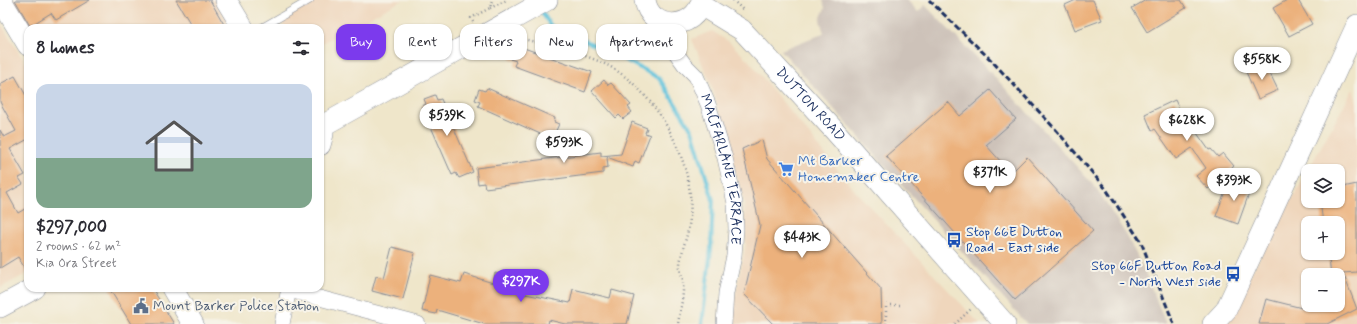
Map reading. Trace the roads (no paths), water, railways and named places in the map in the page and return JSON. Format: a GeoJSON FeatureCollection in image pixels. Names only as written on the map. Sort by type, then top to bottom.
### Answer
{"type":"FeatureCollection","features":[{"type":"Feature","properties":{"kind":"street"},"geometry":{"type":"LineString","coordinates":[[1,0],[24,38]]}},
{"type":"Feature","properties":{"kind":"street"},"geometry":{"type":"LineString","coordinates":[[226,0],[241,24]]}},
{"type":"Feature","properties":{"kind":"street"},"geometry":{"type":"LineString","coordinates":[[324,129],[514,7],[547,0]]}},
{"type":"Feature","properties":{"kind":"street"},"geometry":{"type":"LineString","coordinates":[[645,0],[649,12],[655,18],[671,24],[681,23],[691,18],[701,3]]}},
{"type":"Feature","properties":{"kind":"street","name":"DUTTON ROAD"},"geometry":{"type":"LineString","coordinates":[[701,3],[742,30],[839,136],[1005,324]]}},
{"type":"Feature","properties":{"kind":"street"},"geometry":{"type":"LineString","coordinates":[[1213,324],[1226,310],[1357,25]]}},
{"type":"Feature","properties":{"kind":"street","name":"MACFARLANE TERRACE"},"geometry":{"type":"LineString","coordinates":[[682,60],[696,76],[708,104],[725,158],[735,203],[736,229],[734,256],[726,293],[724,324]]}},
{"type":"Feature","properties":{"kind":"street"},"geometry":{"type":"LineString","coordinates":[[0,307],[28,292]]}},
{"type":"Feature","properties":{"kind":"street"},"geometry":{"type":"LineString","coordinates":[[174,292],[193,324]]}},
{"type":"Feature","properties":{"kind":"street"},"geometry":{"type":"LineString","coordinates":[[282,324],[288,292]]}},
{"type":"Feature","properties":{"kind":"street"},"geometry":{"type":"LineString","coordinates":[[300,292],[418,324]]}},
{"type":"Feature","properties":{"kind":"lane"},"geometry":{"type":"LineString","coordinates":[[268,24],[310,0]]}},
{"type":"Feature","properties":{"kind":"waterway"},"geometry":{"type":"LineString","coordinates":[[541,11],[551,26],[606,50],[659,78],[692,130],[713,200],[711,249],[702,324]]}},
{"type":"Feature","properties":{"kind":"railway"},"geometry":{"type":"LineString","coordinates":[[929,0],[991,60],[1057,131],[1106,189],[1141,242],[1174,324]]}},
{"type":"Feature","properties":{"kind":"place","name":"Mt Barker Homemaker Centre"},"geometry":{"type":"Point","coordinates":[786,169]}},
{"type":"Feature","properties":{"kind":"place","name":"Stop 66E Dutton Road - East side"},"geometry":{"type":"Point","coordinates":[954,240]}},
{"type":"Feature","properties":{"kind":"place","name":"Stop 66F Dutton Road - North West side"},"geometry":{"type":"Point","coordinates":[1233,274]}},
{"type":"Feature","properties":{"kind":"place","name":"Mount Barker Police Station"},"geometry":{"type":"Point","coordinates":[141,306]}}]}
